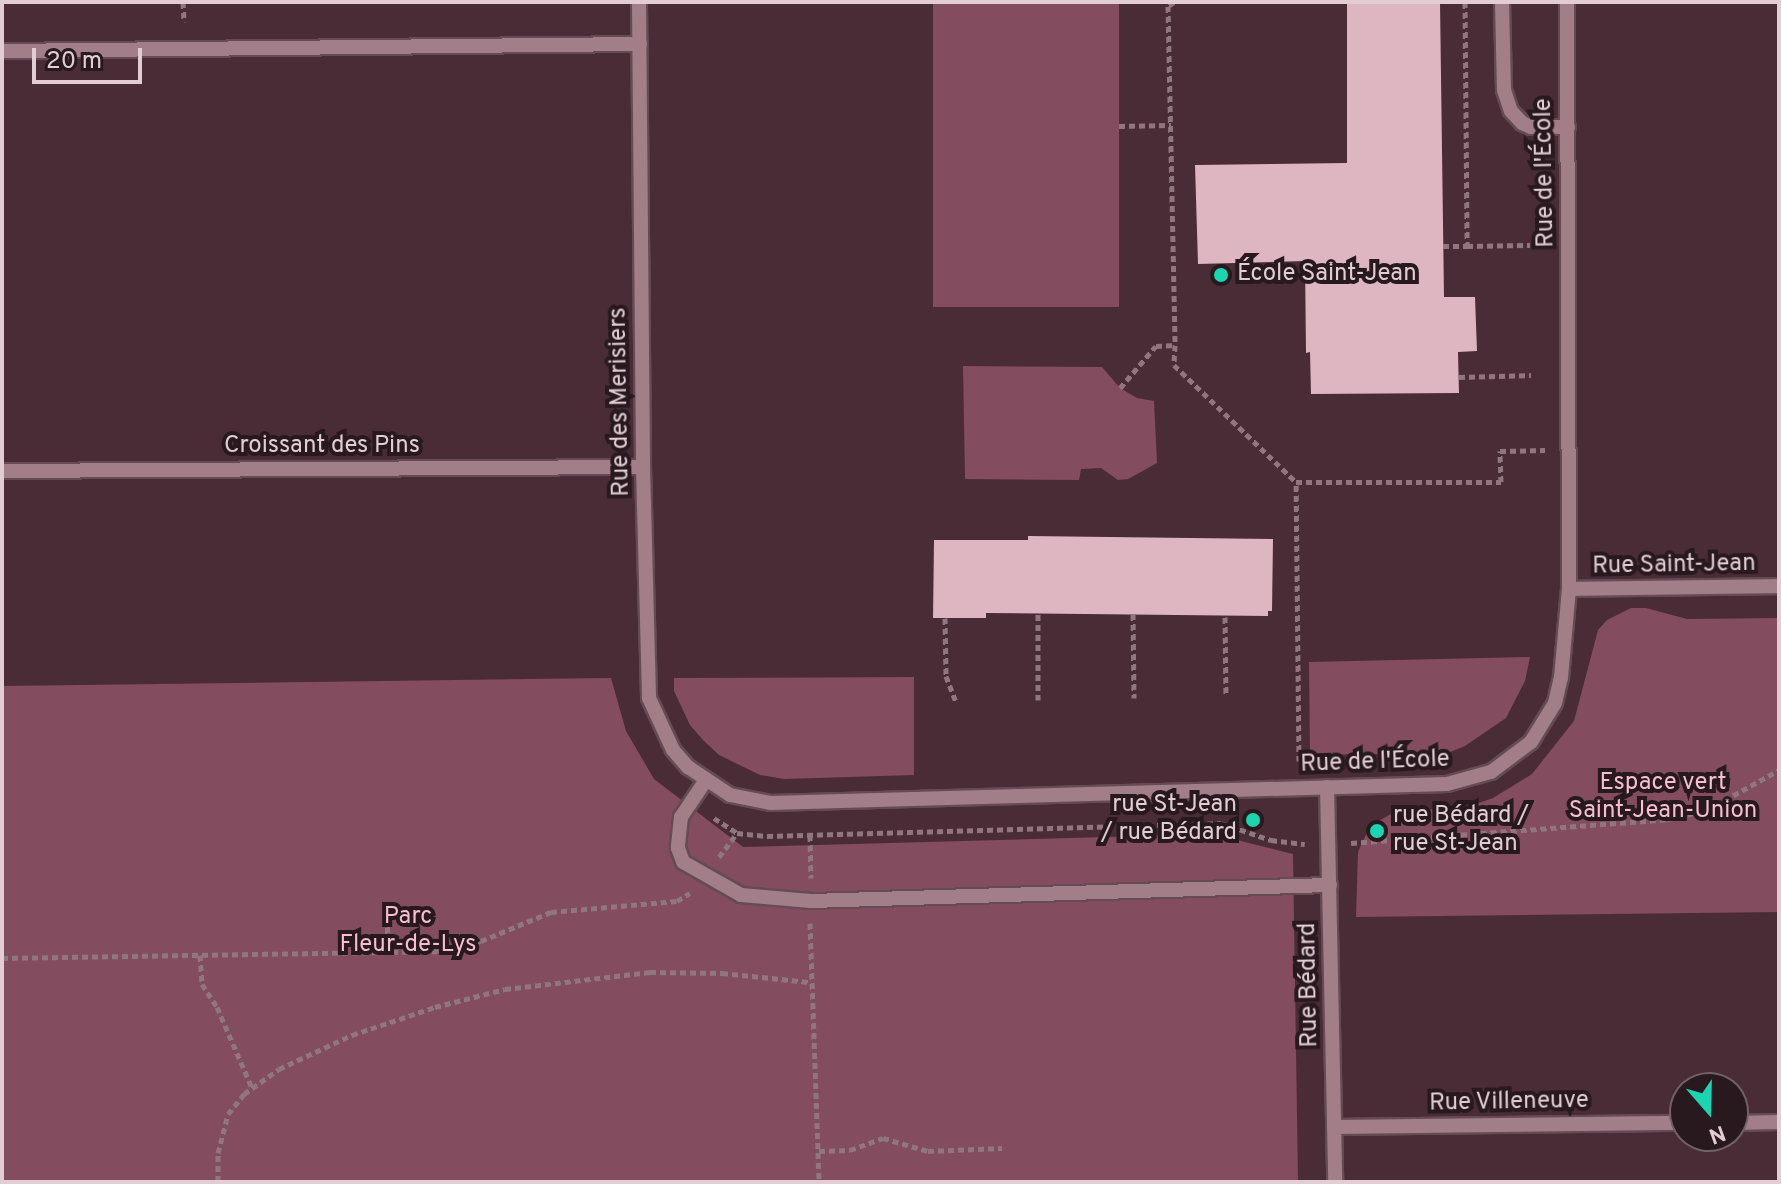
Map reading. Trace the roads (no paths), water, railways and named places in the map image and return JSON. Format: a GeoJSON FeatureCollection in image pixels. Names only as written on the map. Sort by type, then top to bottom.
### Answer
{"type":"FeatureCollection","features":[{"type":"Feature","properties":{"kind":"street","name":"Rue des Merisiers"},"geometry":{"type":"LineString","coordinates":[[639,2],[643,467],[649,698],[673,750],[706,780]]}},
{"type":"Feature","properties":{"kind":"street"},"geometry":{"type":"LineString","coordinates":[[1502,2],[1504,90],[1511,111],[1531,127],[1568,127]]}},
{"type":"Feature","properties":{"kind":"street","name":"Rue de l'École"},"geometry":{"type":"LineString","coordinates":[[706,780],[730,795],[771,803],[1468,781],[1511,759],[1531,742],[1555,703],[1561,678],[1569,589],[1567,2]]}},
{"type":"Feature","properties":{"kind":"street"},"geometry":{"type":"LineString","coordinates":[[2,51],[640,44]]}},
{"type":"Feature","properties":{"kind":"street","name":"Croissant des Pins"},"geometry":{"type":"LineString","coordinates":[[2,471],[643,467]]}},
{"type":"Feature","properties":{"kind":"street","name":"Rue Saint-Jean"},"geometry":{"type":"LineString","coordinates":[[1569,589],[1779,586]]}},
{"type":"Feature","properties":{"kind":"street"},"geometry":{"type":"LineString","coordinates":[[706,780],[681,817],[677,831],[683,862],[741,895],[764,899],[847,900],[1330,885]]}},
{"type":"Feature","properties":{"kind":"street","name":"Rue Bédard"},"geometry":{"type":"LineString","coordinates":[[1327,787],[1335,1182]]}},
{"type":"Feature","properties":{"kind":"street"},"geometry":{"type":"LineString","coordinates":[[1749,1123],[1779,1122]]}},
{"type":"Feature","properties":{"kind":"street","name":"Rue Villeneuve"},"geometry":{"type":"LineString","coordinates":[[1334,1127],[1669,1123]]}},
{"type":"Feature","properties":{"kind":"place","name":"École Saint-Jean"},"geometry":{"type":"Point","coordinates":[1221,275]}},
{"type":"Feature","properties":{"kind":"place","name":"rue St-Jean / rue Bédard"},"geometry":{"type":"Point","coordinates":[1253,820]}},
{"type":"Feature","properties":{"kind":"place","name":"rue Bédard / rue St-Jean"},"geometry":{"type":"Point","coordinates":[1377,831]}},
{"type":"Feature","properties":{"kind":"park label","name":"Espace vert Saint-Jean-Union"},"geometry":{"type":"Point","coordinates":[1663,798]}},
{"type":"Feature","properties":{"kind":"park label","name":"Parc Fleur-de-Lys"},"geometry":{"type":"Point","coordinates":[408,932]}}]}
